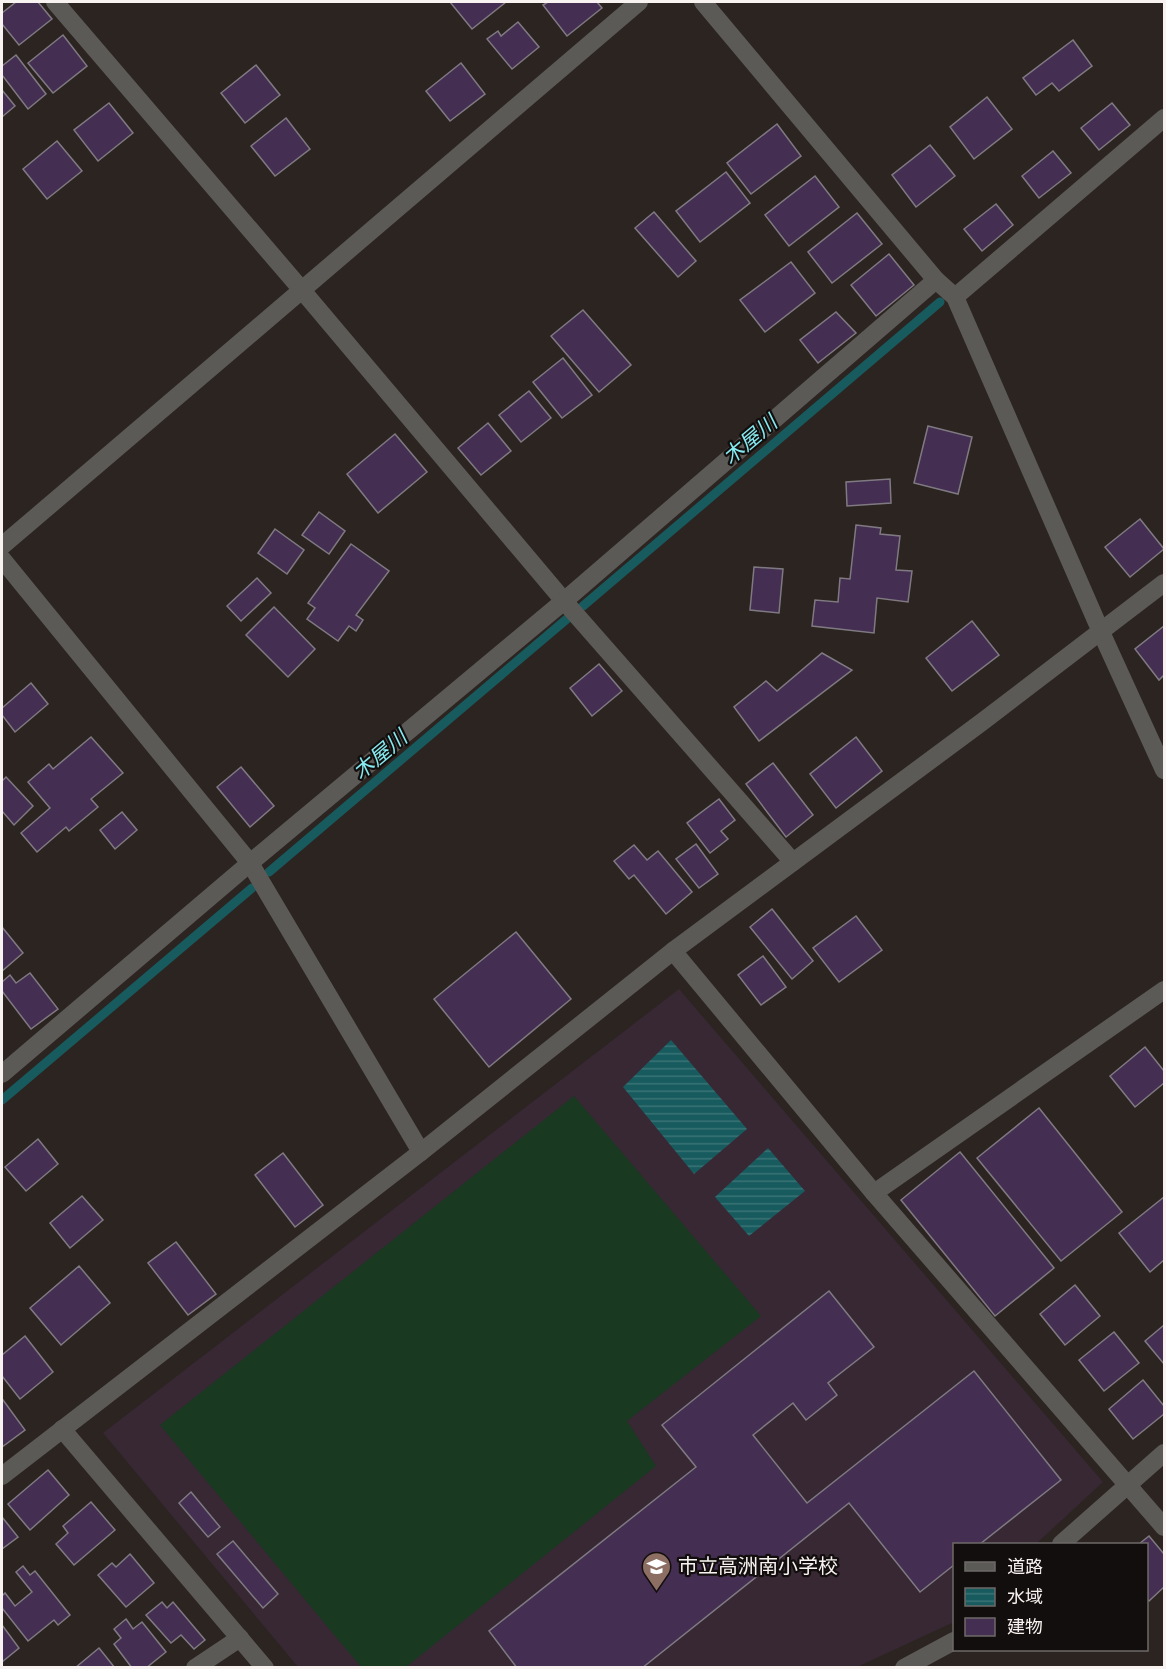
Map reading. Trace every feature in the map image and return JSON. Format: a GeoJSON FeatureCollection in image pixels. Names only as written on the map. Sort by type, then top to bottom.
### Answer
{"type":"FeatureCollection","features":[{"type":"Feature","properties":{"kind":"street"},"geometry":{"type":"LineString","coordinates":[[55,2],[564,601],[793,862]]}},
{"type":"Feature","properties":{"kind":"street"},"geometry":{"type":"LineString","coordinates":[[2,546],[639,2]]}},
{"type":"Feature","properties":{"kind":"street"},"geometry":{"type":"LineString","coordinates":[[702,2],[936,280],[955,297],[1101,632],[1164,770]]}},
{"type":"Feature","properties":{"kind":"street"},"geometry":{"type":"LineString","coordinates":[[955,297],[1164,118]]}},
{"type":"Feature","properties":{"kind":"street"},"geometry":{"type":"LineString","coordinates":[[2,1074],[564,601],[936,280]]}},
{"type":"Feature","properties":{"kind":"street"},"geometry":{"type":"LineString","coordinates":[[2,559],[250,863],[421,1152]]}},
{"type":"Feature","properties":{"kind":"street"},"geometry":{"type":"LineString","coordinates":[[2,1476],[421,1152],[673,951],[1164,583]]}},
{"type":"Feature","properties":{"kind":"street"},"geometry":{"type":"LineString","coordinates":[[673,951],[873,1193],[1164,1527]]}},
{"type":"Feature","properties":{"kind":"street"},"geometry":{"type":"LineString","coordinates":[[873,1193],[1164,990]]}},
{"type":"Feature","properties":{"kind":"street"},"geometry":{"type":"LineString","coordinates":[[62,1429],[265,1668]]}},
{"type":"Feature","properties":{"kind":"street"},"geometry":{"type":"LineString","coordinates":[[1063,1543],[1164,1452]]}},
{"type":"Feature","properties":{"kind":"street"},"geometry":{"type":"LineString","coordinates":[[195,1668],[240,1638]]}},
{"type":"Feature","properties":{"kind":"street"},"geometry":{"type":"LineString","coordinates":[[904,1668],[953,1642]]}},
{"type":"Feature","properties":{"kind":"shaded area"},"geometry":{"type":"Polygon","coordinates":[[[679,989],[1103,1482],[1037,1543],[953,1543],[953,1622],[857,1667],[298,1667],[103,1433],[679,989]]]}},
{"type":"Feature","properties":{"kind":"green space"},"geometry":{"type":"Polygon","coordinates":[[[574,1096],[761,1316],[627,1421],[656,1466],[406,1667],[361,1667],[160,1425],[574,1096]]]}},
{"type":"Feature","properties":{"kind":"water"},"geometry":{"type":"Polygon","coordinates":[[[671,1040],[747,1129],[694,1174],[623,1087],[671,1040]]]}},
{"type":"Feature","properties":{"kind":"water"},"geometry":{"type":"Polygon","coordinates":[[[768,1148],[805,1191],[749,1236],[715,1197],[768,1148]]]}},
{"type":"Feature","properties":{"kind":"building"},"geometry":{"type":"Polygon","coordinates":[[[16,2],[38,2],[52,19],[19,45],[2,24],[2,13],[16,2]]]}},
{"type":"Feature","properties":{"kind":"building"},"geometry":{"type":"Polygon","coordinates":[[[450,2],[506,2],[472,29],[450,2]]]}},
{"type":"Feature","properties":{"kind":"building"},"geometry":{"type":"Polygon","coordinates":[[[548,2],[597,2],[602,8],[567,36],[543,5],[548,2]]]}},
{"type":"Feature","properties":{"kind":"building"},"geometry":{"type":"Polygon","coordinates":[[[518,22],[539,47],[512,69],[487,39],[498,31],[501,36],[518,22]]]}},
{"type":"Feature","properties":{"kind":"building"},"geometry":{"type":"Polygon","coordinates":[[[63,35],[87,66],[53,93],[28,63],[63,35]]]}},
{"type":"Feature","properties":{"kind":"building"},"geometry":{"type":"Polygon","coordinates":[[[1073,40],[1092,66],[1059,91],[1052,83],[1036,95],[1023,78],[1073,40]]]}},
{"type":"Feature","properties":{"kind":"building"},"geometry":{"type":"Polygon","coordinates":[[[16,55],[46,94],[28,109],[2,75],[2,66],[16,55]]]}},
{"type":"Feature","properties":{"kind":"building"},"geometry":{"type":"Polygon","coordinates":[[[461,63],[485,94],[450,121],[426,91],[461,63]]]}},
{"type":"Feature","properties":{"kind":"building"},"geometry":{"type":"Polygon","coordinates":[[[256,65],[280,95],[245,123],[221,93],[256,65]]]}},
{"type":"Feature","properties":{"kind":"building"},"geometry":{"type":"Polygon","coordinates":[[[2,90],[15,106],[2,117],[2,90]]]}},
{"type":"Feature","properties":{"kind":"building"},"geometry":{"type":"Polygon","coordinates":[[[987,97],[1012,129],[974,159],[950,127],[987,97]]]}},
{"type":"Feature","properties":{"kind":"building"},"geometry":{"type":"Polygon","coordinates":[[[109,103],[133,133],[98,161],[74,130],[109,103]]]}},
{"type":"Feature","properties":{"kind":"building"},"geometry":{"type":"Polygon","coordinates":[[[1112,103],[1130,125],[1099,150],[1081,128],[1112,103]]]}},
{"type":"Feature","properties":{"kind":"building"},"geometry":{"type":"Polygon","coordinates":[[[286,118],[310,149],[275,176],[251,146],[286,118]]]}},
{"type":"Feature","properties":{"kind":"building"},"geometry":{"type":"Polygon","coordinates":[[[777,124],[801,156],[751,194],[727,163],[777,124]]]}},
{"type":"Feature","properties":{"kind":"building"},"geometry":{"type":"Polygon","coordinates":[[[57,141],[82,171],[47,199],[23,169],[57,141]]]}},
{"type":"Feature","properties":{"kind":"building"},"geometry":{"type":"Polygon","coordinates":[[[930,145],[955,176],[916,207],[892,175],[930,145]]]}},
{"type":"Feature","properties":{"kind":"building"},"geometry":{"type":"Polygon","coordinates":[[[1053,151],[1071,173],[1039,198],[1022,176],[1053,151]]]}},
{"type":"Feature","properties":{"kind":"building"},"geometry":{"type":"Polygon","coordinates":[[[726,172],[750,203],[700,242],[676,211],[726,172]]]}},
{"type":"Feature","properties":{"kind":"building"},"geometry":{"type":"Polygon","coordinates":[[[815,176],[839,207],[789,246],[765,215],[815,176]]]}},
{"type":"Feature","properties":{"kind":"building"},"geometry":{"type":"Polygon","coordinates":[[[996,204],[1013,225],[982,251],[964,229],[996,204]]]}},
{"type":"Feature","properties":{"kind":"building"},"geometry":{"type":"Polygon","coordinates":[[[654,212],[696,261],[678,277],[635,228],[654,212]]]}},
{"type":"Feature","properties":{"kind":"building"},"geometry":{"type":"Polygon","coordinates":[[[857,213],[882,244],[832,283],[808,252],[857,213]]]}},
{"type":"Feature","properties":{"kind":"building"},"geometry":{"type":"Polygon","coordinates":[[[889,254],[914,285],[876,316],[851,285],[889,254]]]}},
{"type":"Feature","properties":{"kind":"building"},"geometry":{"type":"Polygon","coordinates":[[[791,262],[815,293],[765,332],[740,300],[791,262]]]}},
{"type":"Feature","properties":{"kind":"building"},"geometry":{"type":"Polygon","coordinates":[[[583,310],[631,365],[599,392],[551,336],[583,310]]]}},
{"type":"Feature","properties":{"kind":"building"},"geometry":{"type":"Polygon","coordinates":[[[836,312],[856,333],[818,363],[800,340],[836,312]]]}},
{"type":"Feature","properties":{"kind":"building"},"geometry":{"type":"Polygon","coordinates":[[[563,358],[592,395],[562,418],[533,382],[563,358]]]}},
{"type":"Feature","properties":{"kind":"building"},"geometry":{"type":"Polygon","coordinates":[[[529,391],[551,418],[521,442],[499,415],[529,391]]]}},
{"type":"Feature","properties":{"kind":"building"},"geometry":{"type":"Polygon","coordinates":[[[488,423],[511,451],[481,475],[458,448],[488,423]]]}},
{"type":"Feature","properties":{"kind":"building"},"geometry":{"type":"Polygon","coordinates":[[[928,426],[972,437],[958,494],[914,483],[928,426]]]}},
{"type":"Feature","properties":{"kind":"building"},"geometry":{"type":"Polygon","coordinates":[[[395,434],[427,472],[378,513],[347,474],[395,434]]]}},
{"type":"Feature","properties":{"kind":"building"},"geometry":{"type":"Polygon","coordinates":[[[890,479],[891,503],[847,506],[846,482],[890,479]]]}},
{"type":"Feature","properties":{"kind":"building"},"geometry":{"type":"Polygon","coordinates":[[[319,512],[345,531],[329,554],[302,535],[319,512]]]}},
{"type":"Feature","properties":{"kind":"building"},"geometry":{"type":"Polygon","coordinates":[[[1140,519],[1164,549],[1130,577],[1105,547],[1140,519]]]}},
{"type":"Feature","properties":{"kind":"building"},"geometry":{"type":"Polygon","coordinates":[[[856,525],[881,528],[880,534],[900,536],[896,570],[912,571],[908,602],[877,598],[874,633],[812,626],[815,600],[838,602],[840,578],[850,579],[856,525]]]}},
{"type":"Feature","properties":{"kind":"building"},"geometry":{"type":"Polygon","coordinates":[[[275,529],[304,550],[287,574],[258,553],[275,529]]]}},
{"type":"Feature","properties":{"kind":"building"},"geometry":{"type":"Polygon","coordinates":[[[351,544],[389,571],[356,615],[363,620],[356,631],[349,626],[338,641],[307,619],[315,608],[308,603],[351,544]]]}},
{"type":"Feature","properties":{"kind":"building"},"geometry":{"type":"Polygon","coordinates":[[[754,567],[783,569],[779,613],[750,610],[754,567]]]}},
{"type":"Feature","properties":{"kind":"building"},"geometry":{"type":"Polygon","coordinates":[[[257,578],[271,593],[241,621],[227,606],[257,578]]]}},
{"type":"Feature","properties":{"kind":"building"},"geometry":{"type":"Polygon","coordinates":[[[274,607],[315,649],[288,677],[246,635],[274,607]]]}},
{"type":"Feature","properties":{"kind":"building"},"geometry":{"type":"Polygon","coordinates":[[[972,621],[999,655],[952,691],[926,658],[972,621]]]}},
{"type":"Feature","properties":{"kind":"building"},"geometry":{"type":"Polygon","coordinates":[[[1164,626],[1164,675],[1159,680],[1135,649],[1164,626]]]}},
{"type":"Feature","properties":{"kind":"building"},"geometry":{"type":"Polygon","coordinates":[[[822,653],[852,670],[759,741],[734,707],[766,681],[777,691],[822,653]]]}},
{"type":"Feature","properties":{"kind":"building"},"geometry":{"type":"Polygon","coordinates":[[[599,664],[622,691],[592,716],[570,688],[599,664]]]}},
{"type":"Feature","properties":{"kind":"building"},"geometry":{"type":"Polygon","coordinates":[[[31,683],[48,704],[15,732],[2,715],[2,708],[31,683]]]}},
{"type":"Feature","properties":{"kind":"building"},"geometry":{"type":"Polygon","coordinates":[[[91,737],[123,773],[91,799],[98,807],[69,831],[66,827],[37,852],[21,833],[50,808],[28,782],[49,764],[53,769],[91,737]]]}},
{"type":"Feature","properties":{"kind":"building"},"geometry":{"type":"Polygon","coordinates":[[[856,737],[882,771],[836,808],[810,774],[856,737]]]}},
{"type":"Feature","properties":{"kind":"building"},"geometry":{"type":"Polygon","coordinates":[[[773,763],[813,815],[786,837],[746,784],[773,763]]]}},
{"type":"Feature","properties":{"kind":"building"},"geometry":{"type":"Polygon","coordinates":[[[241,767],[274,806],[250,827],[217,787],[241,767]]]}},
{"type":"Feature","properties":{"kind":"building"},"geometry":{"type":"Polygon","coordinates":[[[6,777],[33,806],[14,825],[2,811],[2,781],[6,777]]]}},
{"type":"Feature","properties":{"kind":"building"},"geometry":{"type":"Polygon","coordinates":[[[719,799],[735,820],[721,831],[728,839],[710,853],[687,823],[719,799]]]}},
{"type":"Feature","properties":{"kind":"building"},"geometry":{"type":"Polygon","coordinates":[[[122,812],[137,830],[115,849],[100,830],[122,812]]]}},
{"type":"Feature","properties":{"kind":"building"},"geometry":{"type":"Polygon","coordinates":[[[696,844],[718,874],[699,888],[676,859],[696,844]]]}},
{"type":"Feature","properties":{"kind":"building"},"geometry":{"type":"Polygon","coordinates":[[[634,845],[647,860],[658,851],[692,892],[666,914],[634,875],[629,879],[614,861],[634,845]]]}},
{"type":"Feature","properties":{"kind":"building"},"geometry":{"type":"Polygon","coordinates":[[[772,909],[813,961],[792,979],[750,927],[772,909]]]}},
{"type":"Feature","properties":{"kind":"building"},"geometry":{"type":"Polygon","coordinates":[[[856,916],[882,950],[839,982],[813,948],[856,916]]]}},
{"type":"Feature","properties":{"kind":"building"},"geometry":{"type":"Polygon","coordinates":[[[2,927],[23,953],[2,971],[2,927]]]}},
{"type":"Feature","properties":{"kind":"building"},"geometry":{"type":"Polygon","coordinates":[[[516,932],[571,999],[489,1067],[434,999],[516,932]]]}},
{"type":"Feature","properties":{"kind":"building"},"geometry":{"type":"Polygon","coordinates":[[[763,956],[786,987],[761,1005],[738,975],[763,956]]]}},
{"type":"Feature","properties":{"kind":"building"},"geometry":{"type":"Polygon","coordinates":[[[30,973],[58,1009],[31,1029],[2,991],[2,982],[10,975],[16,983],[30,973]]]}},
{"type":"Feature","properties":{"kind":"building"},"geometry":{"type":"Polygon","coordinates":[[[1145,1047],[1164,1071],[1164,1083],[1135,1107],[1110,1076],[1145,1047]]]}},
{"type":"Feature","properties":{"kind":"building"},"geometry":{"type":"Polygon","coordinates":[[[1039,1108],[1122,1212],[1061,1261],[977,1158],[1039,1108]]]}},
{"type":"Feature","properties":{"kind":"building"},"geometry":{"type":"Polygon","coordinates":[[[38,1139],[58,1164],[26,1191],[5,1167],[38,1139]]]}},
{"type":"Feature","properties":{"kind":"building"},"geometry":{"type":"Polygon","coordinates":[[[960,1152],[1054,1268],[995,1316],[901,1200],[960,1152]]]}},
{"type":"Feature","properties":{"kind":"building"},"geometry":{"type":"Polygon","coordinates":[[[283,1153],[323,1205],[295,1227],[255,1175],[283,1153]]]}},
{"type":"Feature","properties":{"kind":"building"},"geometry":{"type":"Polygon","coordinates":[[[82,1196],[103,1220],[70,1248],[50,1223],[82,1196]]]}},
{"type":"Feature","properties":{"kind":"building"},"geometry":{"type":"Polygon","coordinates":[[[1164,1197],[1164,1260],[1150,1272],[1119,1233],[1164,1197]]]}},
{"type":"Feature","properties":{"kind":"building"},"geometry":{"type":"Polygon","coordinates":[[[176,1242],[216,1294],[188,1315],[148,1263],[176,1242]]]}},
{"type":"Feature","properties":{"kind":"building"},"geometry":{"type":"Polygon","coordinates":[[[79,1266],[110,1303],[61,1345],[30,1308],[79,1266]]]}},
{"type":"Feature","properties":{"kind":"building"},"geometry":{"type":"Polygon","coordinates":[[[1075,1285],[1100,1316],[1065,1345],[1040,1314],[1075,1285]]]}},
{"type":"Feature","properties":{"kind":"building"},"geometry":{"type":"Polygon","coordinates":[[[829,1291],[874,1347],[828,1383],[837,1395],[806,1420],[793,1403],[753,1435],[807,1503],[974,1371],[1061,1480],[981,1543],[953,1543],[953,1566],[920,1592],[849,1503],[642,1668],[517,1668],[489,1631],[696,1467],[662,1425],[829,1291]]]}},
{"type":"Feature","properties":{"kind":"building"},"geometry":{"type":"Polygon","coordinates":[[[1164,1325],[1164,1364],[1145,1341],[1164,1325]]]}},
{"type":"Feature","properties":{"kind":"building"},"geometry":{"type":"Polygon","coordinates":[[[1114,1332],[1139,1363],[1104,1391],[1079,1360],[1114,1332]]]}},
{"type":"Feature","properties":{"kind":"building"},"geometry":{"type":"Polygon","coordinates":[[[25,1336],[53,1372],[20,1399],[2,1376],[2,1355],[25,1336]]]}},
{"type":"Feature","properties":{"kind":"building"},"geometry":{"type":"Polygon","coordinates":[[[1143,1380],[1164,1406],[1164,1414],[1133,1439],[1109,1409],[1143,1380]]]}},
{"type":"Feature","properties":{"kind":"building"},"geometry":{"type":"Polygon","coordinates":[[[2,1401],[25,1430],[2,1447],[2,1401]]]}},
{"type":"Feature","properties":{"kind":"building"},"geometry":{"type":"Polygon","coordinates":[[[48,1470],[69,1495],[30,1530],[8,1504],[48,1470]]]}},
{"type":"Feature","properties":{"kind":"building"},"geometry":{"type":"Polygon","coordinates":[[[191,1492],[220,1527],[208,1537],[179,1503],[191,1492]]]}},
{"type":"Feature","properties":{"kind":"building"},"geometry":{"type":"Polygon","coordinates":[[[91,1502],[115,1530],[74,1565],[56,1544],[68,1533],[63,1526],[91,1502]]]}},
{"type":"Feature","properties":{"kind":"building"},"geometry":{"type":"Polygon","coordinates":[[[2,1517],[18,1537],[2,1549],[2,1517]]]}},
{"type":"Feature","properties":{"kind":"building"},"geometry":{"type":"Polygon","coordinates":[[[1149,1536],[1164,1554],[1164,1587],[1149,1601],[1148,1543],[1140,1543],[1149,1536]]]}},
{"type":"Feature","properties":{"kind":"building"},"geometry":{"type":"Polygon","coordinates":[[[233,1541],[278,1594],[263,1608],[217,1554],[233,1541]]]}},
{"type":"Feature","properties":{"kind":"building"},"geometry":{"type":"Polygon","coordinates":[[[130,1554],[154,1583],[126,1607],[98,1575],[112,1563],[116,1567],[130,1554]]]}},
{"type":"Feature","properties":{"kind":"building"},"geometry":{"type":"Polygon","coordinates":[[[23,1566],[30,1575],[35,1571],[70,1615],[58,1625],[54,1620],[28,1641],[2,1608],[2,1596],[5,1593],[15,1606],[32,1592],[16,1572],[23,1566]]]}},
{"type":"Feature","properties":{"kind":"building"},"geometry":{"type":"Polygon","coordinates":[[[162,1602],[167,1608],[173,1602],[205,1640],[194,1649],[181,1635],[171,1643],[146,1615],[162,1602]]]}},
{"type":"Feature","properties":{"kind":"building"},"geometry":{"type":"Polygon","coordinates":[[[126,1619],[133,1629],[142,1622],[166,1652],[146,1668],[132,1668],[114,1644],[121,1638],[114,1629],[126,1619]]]}},
{"type":"Feature","properties":{"kind":"building"},"geometry":{"type":"Polygon","coordinates":[[[2,1625],[19,1648],[2,1662],[2,1625]]]}},
{"type":"Feature","properties":{"kind":"building"},"geometry":{"type":"Polygon","coordinates":[[[99,1648],[115,1668],[75,1668],[99,1648]]]}},
{"type":"Feature","properties":{"kind":"waterway","name":"木屋川"},"geometry":{"type":"LineString","coordinates":[[583,606],[940,302]]}},
{"type":"Feature","properties":{"kind":"waterway","name":"木屋川"},"geometry":{"type":"LineString","coordinates":[[269,872],[568,618]]}},
{"type":"Feature","properties":{"kind":"waterway","name":"木屋川"},"geometry":{"type":"LineString","coordinates":[[2,1100],[252,888]]}},
{"type":"Feature","properties":{"kind":"place","name":"市立高洲南小学校"},"geometry":{"type":"Point","coordinates":[657,1592]}}]}
